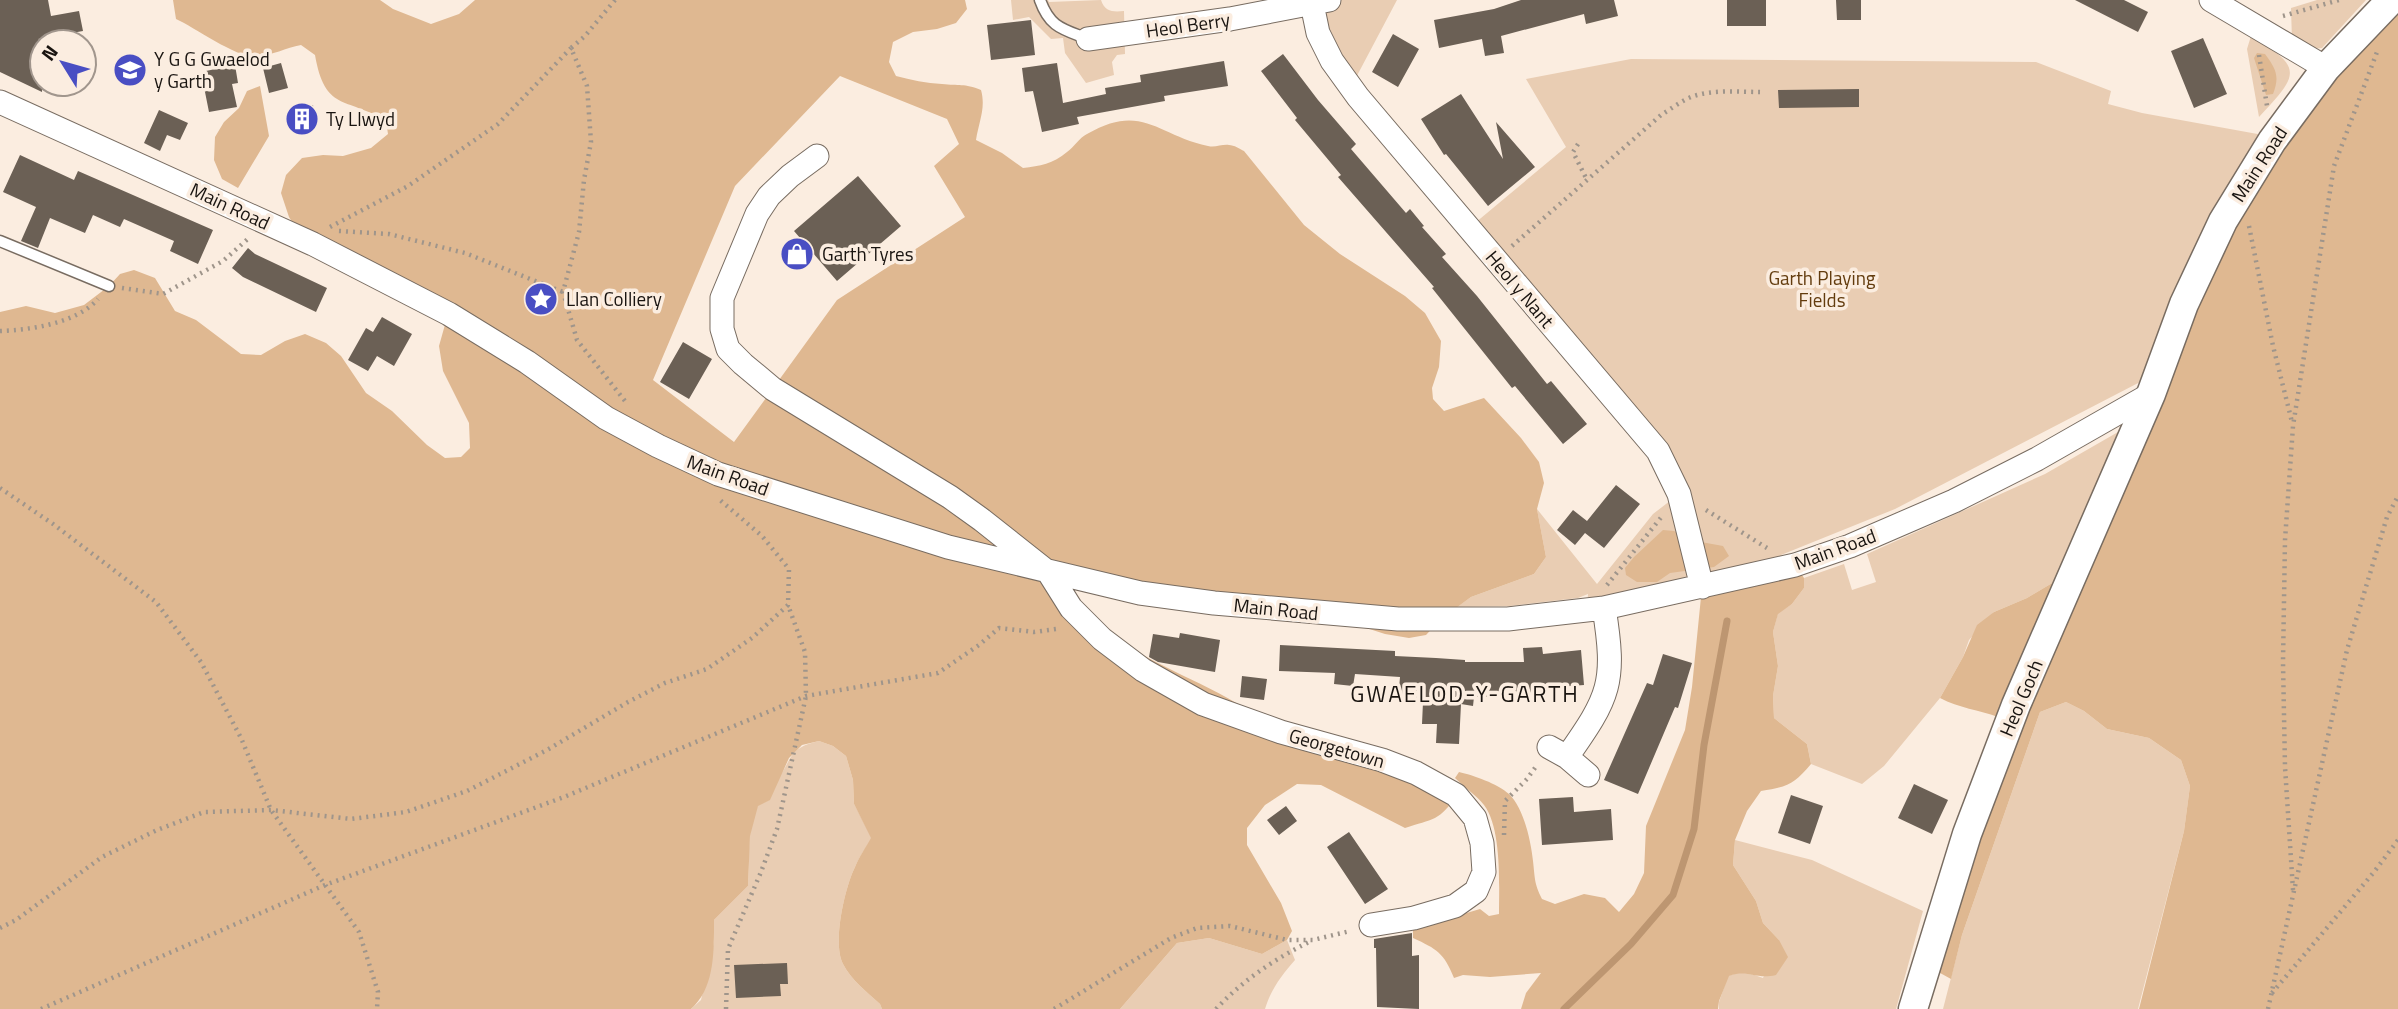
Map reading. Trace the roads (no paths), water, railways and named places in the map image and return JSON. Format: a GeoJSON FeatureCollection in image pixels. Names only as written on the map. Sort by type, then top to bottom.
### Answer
{"type":"FeatureCollection","features":[{"type":"Feature","properties":{"kind":"street"},"geometry":{"type":"LineString","coordinates":[[2211,0],[2326,68]]}},
{"type":"Feature","properties":{"kind":"street","name":"Main Road"},"geometry":{"type":"LineString","coordinates":[[0,102],[266,223],[449,314],[527,362],[606,418],[708,470],[948,547],[1140,593],[1323,614],[1398,619],[1508,619],[1604,608],[1795,565],[1850,546],[1954,500],[2037,459],[2151,394],[2184,304],[2223,221],[2272,141],[2326,68],[2391,0]]}},
{"type":"Feature","properties":{"kind":"street","name":"Heol Berry"},"geometry":{"type":"LineString","coordinates":[[1088,39],[1230,19],[1320,2]]}},
{"type":"Feature","properties":{"kind":"street","name":"Heol y Nant"},"geometry":{"type":"LineString","coordinates":[[1320,2],[1318,33],[1332,61],[1358,97],[1658,451],[1679,494],[1702,587]]}},
{"type":"Feature","properties":{"kind":"street"},"geometry":{"type":"LineString","coordinates":[[817,156],[769,196],[757,214],[722,298],[722,329],[729,349],[743,365],[773,389],[950,497],[1049,573]]}},
{"type":"Feature","properties":{"kind":"street","name":"Heol Goch"},"geometry":{"type":"LineString","coordinates":[[1913,1009],[1967,834],[2016,705],[2151,394]]}},
{"type":"Feature","properties":{"kind":"street","name":"Georgetown"},"geometry":{"type":"LineString","coordinates":[[1049,573],[1071,608],[1102,639],[1143,670],[1203,704],[1281,732],[1382,760],[1416,773],[1456,795],[1475,818],[1482,843],[1484,872],[1476,891],[1455,906],[1414,919],[1371,925]]}},
{"type":"Feature","properties":{"kind":"street"},"geometry":{"type":"LineString","coordinates":[[1588,775],[1558,752],[1594,718],[1606,695],[1611,673],[1610,643],[1604,608]]}},
{"type":"Feature","properties":{"kind":"lane"},"geometry":{"type":"LineString","coordinates":[[1040,0],[1046,16],[1056,26],[1088,39]]}},
{"type":"Feature","properties":{"kind":"lane"},"geometry":{"type":"LineString","coordinates":[[0,241],[109,286]]}},
{"type":"Feature","properties":{"kind":"waterway"},"geometry":{"type":"LineString","coordinates":[[1564,1009],[1631,944],[1673,895],[1694,829],[1704,745],[1727,621]]}},
{"type":"Feature","properties":{"kind":"place","name":"Y G G Gwaelod y Garth"},"geometry":{"type":"Point","coordinates":[130,70]}},
{"type":"Feature","properties":{"kind":"place","name":"Ty Llwyd"},"geometry":{"type":"Point","coordinates":[302,119]}},
{"type":"Feature","properties":{"kind":"place","name":"Garth Tyres"},"geometry":{"type":"Point","coordinates":[797,254]}},
{"type":"Feature","properties":{"kind":"place","name":"Llan Colliery"},"geometry":{"type":"Point","coordinates":[541,299]}},
{"type":"Feature","properties":{"kind":"district","name":"GWAELOD-Y-GARTH"},"geometry":{"type":"Point","coordinates":[1465,694]}},
{"type":"Feature","properties":{"kind":"park label","name":"Garth Playing Fields"},"geometry":{"type":"Point","coordinates":[1822,289]}}]}
